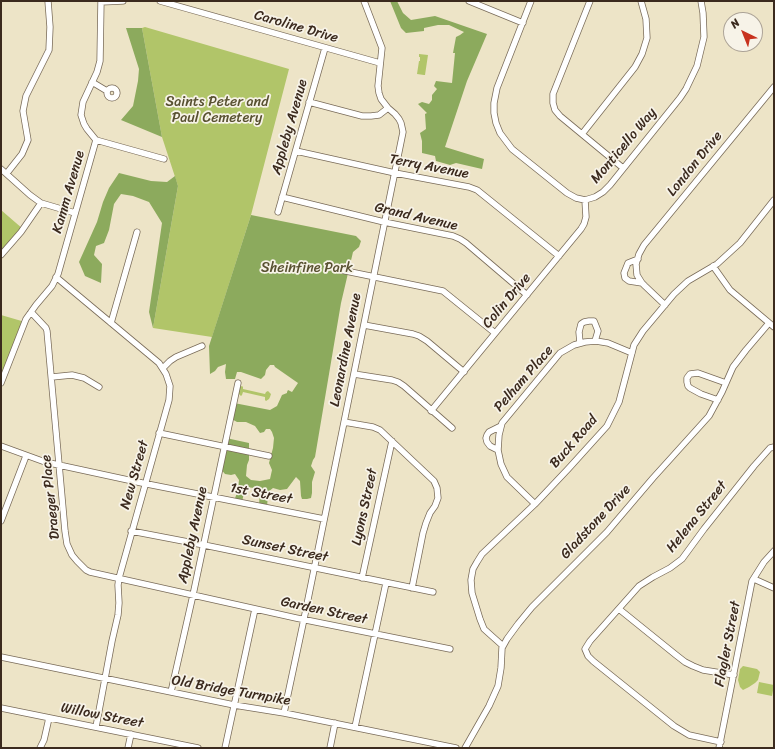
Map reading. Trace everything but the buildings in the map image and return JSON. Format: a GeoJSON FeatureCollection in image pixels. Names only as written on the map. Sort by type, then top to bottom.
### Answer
{"type":"FeatureCollection","features":[{"type":"Feature","properties":{"kind":"street"},"geometry":{"type":"LineString","coordinates":[[6,174],[22,154],[28,140],[23,111],[26,96],[49,50],[50,27],[48,1]]}},
{"type":"Feature","properties":{"kind":"street"},"geometry":{"type":"LineString","coordinates":[[101,2],[123,1]]}},
{"type":"Feature","properties":{"kind":"street","name":"Caroline Drive"},"geometry":{"type":"LineString","coordinates":[[160,1],[380,63]]}},
{"type":"Feature","properties":{"kind":"street","name":"Leonardine Avenue"},"geometry":{"type":"LineString","coordinates":[[284,713],[403,132],[399,119],[381,99],[379,93],[378,86],[382,54],[381,44],[364,1]]}},
{"type":"Feature","properties":{"kind":"street"},"geometry":{"type":"LineString","coordinates":[[469,1],[523,23]]}},
{"type":"Feature","properties":{"kind":"street","name":"Monticello Way"},"geometry":{"type":"LineString","coordinates":[[531,1],[497,88],[494,103],[496,123],[500,133],[512,149],[567,193],[576,198],[585,200],[595,197],[603,192],[680,98],[691,80],[697,66],[704,37],[701,1]]}},
{"type":"Feature","properties":{"kind":"street"},"geometry":{"type":"LineString","coordinates":[[590,1],[553,94],[553,103],[555,110],[560,116],[624,168]]}},
{"type":"Feature","properties":{"kind":"street"},"geometry":{"type":"LineString","coordinates":[[582,134],[635,67],[642,54],[646,38],[646,19],[641,1]]}},
{"type":"Feature","properties":{"kind":"street","name":"Kamm Avenue"},"geometry":{"type":"LineString","coordinates":[[1,383],[26,319],[52,286],[58,274],[96,140],[87,129],[82,115],[82,102],[100,61],[101,2]]}},
{"type":"Feature","properties":{"kind":"street","name":"Appleby Avenue"},"geometry":{"type":"LineString","coordinates":[[278,212],[325,48]]}},
{"type":"Feature","properties":{"kind":"street"},"geometry":{"type":"LineString","coordinates":[[92,82],[107,91]]}},
{"type":"Feature","properties":{"kind":"street","name":"London Drive"},"geometry":{"type":"LineString","coordinates":[[665,305],[642,283],[637,275],[636,264],[639,254],[644,245],[774,87]]}},
{"type":"Feature","properties":{"kind":"street"},"geometry":{"type":"LineString","coordinates":[[309,102],[362,116],[379,115],[388,108]]}},
{"type":"Feature","properties":{"kind":"street"},"geometry":{"type":"LineString","coordinates":[[96,140],[164,159]]}},
{"type":"Feature","properties":{"kind":"street","name":"Terry Avenue"},"geometry":{"type":"LineString","coordinates":[[296,150],[395,173],[469,187],[477,190],[559,256]]}},
{"type":"Feature","properties":{"kind":"street"},"geometry":{"type":"LineString","coordinates":[[1,169],[41,203],[75,213]]}},
{"type":"Feature","properties":{"kind":"street","name":"Grand Avenue"},"geometry":{"type":"LineString","coordinates":[[282,197],[384,222],[453,236],[466,243],[528,295]]}},
{"type":"Feature","properties":{"kind":"street","name":"Colin Drive"},"geometry":{"type":"LineString","coordinates":[[431,411],[582,229],[586,217],[585,200]]}},
{"type":"Feature","properties":{"kind":"street","name":"Buck Road"},"geometry":{"type":"LineString","coordinates":[[503,646],[484,629],[472,593],[471,580],[473,569],[482,554],[535,504],[606,426],[619,402],[634,346],[643,331],[674,294],[688,281],[718,264],[740,243],[774,200]]}},
{"type":"Feature","properties":{"kind":"street"},"geometry":{"type":"LineString","coordinates":[[1,255],[21,232],[41,203]]}},
{"type":"Feature","properties":{"kind":"street"},"geometry":{"type":"LineString","coordinates":[[111,323],[137,232]]}},
{"type":"Feature","properties":{"kind":"street","name":"London Drive"},"geometry":{"type":"LineString","coordinates":[[638,259],[628,263],[624,272],[625,278],[629,281],[642,283]]}},
{"type":"Feature","properties":{"kind":"street"},"geometry":{"type":"LineString","coordinates":[[713,266],[730,290],[772,325]]}},
{"type":"Feature","properties":{"kind":"street"},"geometry":{"type":"LineString","coordinates":[[336,269],[443,291],[495,334]]}},
{"type":"Feature","properties":{"kind":"street","name":"New Street"},"geometry":{"type":"LineString","coordinates":[[56,278],[163,368],[168,378],[170,393],[119,578],[118,615],[96,727]]}},
{"type":"Feature","properties":{"kind":"street","name":"Draeger Place"},"geometry":{"type":"LineString","coordinates":[[31,312],[46,328],[47,332],[65,531],[67,544],[72,555],[82,567],[90,572],[193,595]]}},
{"type":"Feature","properties":{"kind":"street"},"geometry":{"type":"LineString","coordinates":[[580,343],[579,332],[581,324],[589,321],[594,321],[598,331],[595,341]]}},
{"type":"Feature","properties":{"kind":"street"},"geometry":{"type":"LineString","coordinates":[[364,325],[419,336],[464,372]]}},
{"type":"Feature","properties":{"kind":"street","name":"Gladstone Drive"},"geometry":{"type":"LineString","coordinates":[[465,748],[489,706],[498,686],[502,648],[514,629],[532,607],[607,532],[709,416],[733,366],[746,350],[772,325]]}},
{"type":"Feature","properties":{"kind":"street","name":"Pelham Place"},"geometry":{"type":"LineString","coordinates":[[535,504],[507,477],[501,464],[498,450],[499,435],[502,423],[560,353],[574,345],[595,341],[608,343],[632,353]]}},
{"type":"Feature","properties":{"kind":"street"},"geometry":{"type":"LineString","coordinates":[[163,368],[176,357],[202,346]]}},
{"type":"Feature","properties":{"kind":"street"},"geometry":{"type":"LineString","coordinates":[[718,400],[690,388],[688,386],[687,378],[690,374],[698,372],[726,383]]}},
{"type":"Feature","properties":{"kind":"street"},"geometry":{"type":"LineString","coordinates":[[354,374],[398,382],[452,428]]}},
{"type":"Feature","properties":{"kind":"street"},"geometry":{"type":"LineString","coordinates":[[52,378],[72,375],[84,378],[99,387]]}},
{"type":"Feature","properties":{"kind":"street","name":"Appleby Avenue"},"geometry":{"type":"LineString","coordinates":[[171,692],[238,383]]}},
{"type":"Feature","properties":{"kind":"street"},"geometry":{"type":"LineString","coordinates":[[344,422],[373,427],[380,430],[434,481],[437,488],[438,498],[424,528],[412,588]]}},
{"type":"Feature","properties":{"kind":"street"},"geometry":{"type":"LineString","coordinates":[[498,450],[490,446],[486,438],[489,432],[501,426]]}},
{"type":"Feature","properties":{"kind":"street"},"geometry":{"type":"LineString","coordinates":[[159,433],[269,456]]}},
{"type":"Feature","properties":{"kind":"street","name":"Lyons Street"},"geometry":{"type":"LineString","coordinates":[[362,578],[392,441]]}},
{"type":"Feature","properties":{"kind":"street","name":"1st Street"},"geometry":{"type":"LineString","coordinates":[[1,446],[45,462],[145,484],[324,519]]}},
{"type":"Feature","properties":{"kind":"street","name":"Helena Street"},"geometry":{"type":"LineString","coordinates":[[720,745],[689,735],[674,726],[593,661],[588,656],[585,649],[590,641],[639,586],[670,568],[682,559],[754,466],[770,448],[774,447]]}},
{"type":"Feature","properties":{"kind":"street"},"geometry":{"type":"LineString","coordinates":[[1,521],[26,456]]}},
{"type":"Feature","properties":{"kind":"street","name":"Sunset Street"},"geometry":{"type":"LineString","coordinates":[[132,531],[433,592]]}},
{"type":"Feature","properties":{"kind":"street","name":"Flagler Street"},"geometry":{"type":"LineString","coordinates":[[720,745],[752,581],[764,562],[774,551]]}},
{"type":"Feature","properties":{"kind":"street"},"geometry":{"type":"LineString","coordinates":[[754,579],[774,588]]}},
{"type":"Feature","properties":{"kind":"street"},"geometry":{"type":"LineString","coordinates":[[355,727],[386,583]]}},
{"type":"Feature","properties":{"kind":"street","name":"Garden Street"},"geometry":{"type":"LineString","coordinates":[[193,595],[450,649]]}},
{"type":"Feature","properties":{"kind":"street"},"geometry":{"type":"LineString","coordinates":[[225,748],[255,609]]}},
{"type":"Feature","properties":{"kind":"street"},"geometry":{"type":"LineString","coordinates":[[619,609],[685,662],[703,670],[734,675]]}},
{"type":"Feature","properties":{"kind":"street","name":"Old Bridge Turnpike"},"geometry":{"type":"LineString","coordinates":[[1,657],[234,705],[284,713],[456,748]]}},
{"type":"Feature","properties":{"kind":"street","name":"Willow Street"},"geometry":{"type":"LineString","coordinates":[[1,708],[198,748]]}},
{"type":"Feature","properties":{"kind":"street"},"geometry":{"type":"LineString","coordinates":[[40,748],[44,740],[49,718]]}},
{"type":"Feature","properties":{"kind":"street"},"geometry":{"type":"LineString","coordinates":[[330,748],[335,723]]}},
{"type":"Feature","properties":{"kind":"street"},"geometry":{"type":"LineString","coordinates":[[128,748],[131,734]]}},
{"type":"Feature","properties":{"kind":"green space"},"geometry":{"type":"Polygon","coordinates":[[[390,1],[397,1],[403,13],[411,20],[435,16],[487,34],[467,81],[445,147],[484,159],[482,169],[456,163],[450,165],[436,161],[435,156],[422,153],[420,133],[426,129],[425,114],[427,113],[418,104],[422,102],[429,104],[432,100],[432,95],[437,89],[434,86],[436,81],[452,83],[455,53],[453,53],[456,37],[464,32],[449,25],[438,25],[424,28],[424,31],[406,33],[401,28],[390,1]]]}},
{"type":"Feature","properties":{"kind":"green space","name":"Saints Peter and Paul Cemetery"},"geometry":{"type":"Polygon","coordinates":[[[145,27],[289,69],[251,215],[212,337],[153,328],[178,186],[162,137],[142,28],[145,27]]]}},
{"type":"Feature","properties":{"kind":"green space"},"geometry":{"type":"Polygon","coordinates":[[[126,28],[142,28],[162,137],[121,120],[133,106],[139,69],[126,28]]]}},
{"type":"Feature","properties":{"kind":"green space"},"geometry":{"type":"Polygon","coordinates":[[[419,54],[428,55],[425,75],[417,74],[420,61],[419,54]]]}},
{"type":"Feature","properties":{"kind":"green space"},"geometry":{"type":"Polygon","coordinates":[[[119,173],[151,181],[167,182],[175,176],[178,186],[153,328],[149,312],[162,223],[149,202],[133,196],[121,194],[114,204],[109,230],[104,243],[96,246],[94,255],[102,264],[101,283],[85,276],[79,262],[97,222],[109,188],[119,173]]]}},
{"type":"Feature","properties":{"kind":"green space"},"geometry":{"type":"Polygon","coordinates":[[[1,210],[23,229],[1,255],[1,210]]]}},
{"type":"Feature","properties":{"kind":"green space","name":"Sheinfine Park"},"geometry":{"type":"Polygon","coordinates":[[[251,215],[356,236],[361,241],[359,247],[353,252],[341,303],[315,457],[311,466],[315,472],[312,482],[311,498],[302,499],[300,481],[296,477],[287,489],[280,490],[273,488],[268,492],[267,508],[259,506],[260,489],[247,487],[245,488],[242,502],[234,501],[238,490],[239,480],[235,474],[225,474],[220,468],[226,438],[249,443],[249,460],[246,476],[251,480],[260,481],[270,479],[272,470],[269,463],[274,438],[272,432],[270,429],[266,429],[264,432],[260,433],[255,426],[246,422],[237,422],[230,418],[234,403],[270,410],[277,406],[282,395],[287,393],[288,390],[292,392],[298,383],[274,365],[270,365],[266,370],[265,375],[261,379],[237,372],[235,379],[226,379],[226,364],[218,367],[210,374],[209,346],[251,215]]]}},
{"type":"Feature","properties":{"kind":"green space"},"geometry":{"type":"Polygon","coordinates":[[[1,315],[25,322],[1,384],[1,315]]]}},
{"type":"Feature","properties":{"kind":"green space"},"geometry":{"type":"Polygon","coordinates":[[[242,386],[243,389],[265,394],[268,391],[271,394],[270,397],[266,401],[265,397],[243,392],[241,396],[238,393],[240,387],[242,386]]]}},
{"type":"Feature","properties":{"kind":"green space"},"geometry":{"type":"Polygon","coordinates":[[[743,666],[757,669],[760,672],[758,680],[743,690],[740,687],[738,680],[740,669],[743,666]]]}},
{"type":"Feature","properties":{"kind":"green space"},"geometry":{"type":"Polygon","coordinates":[[[759,682],[774,685],[772,696],[757,693],[759,682]]]}}]}
